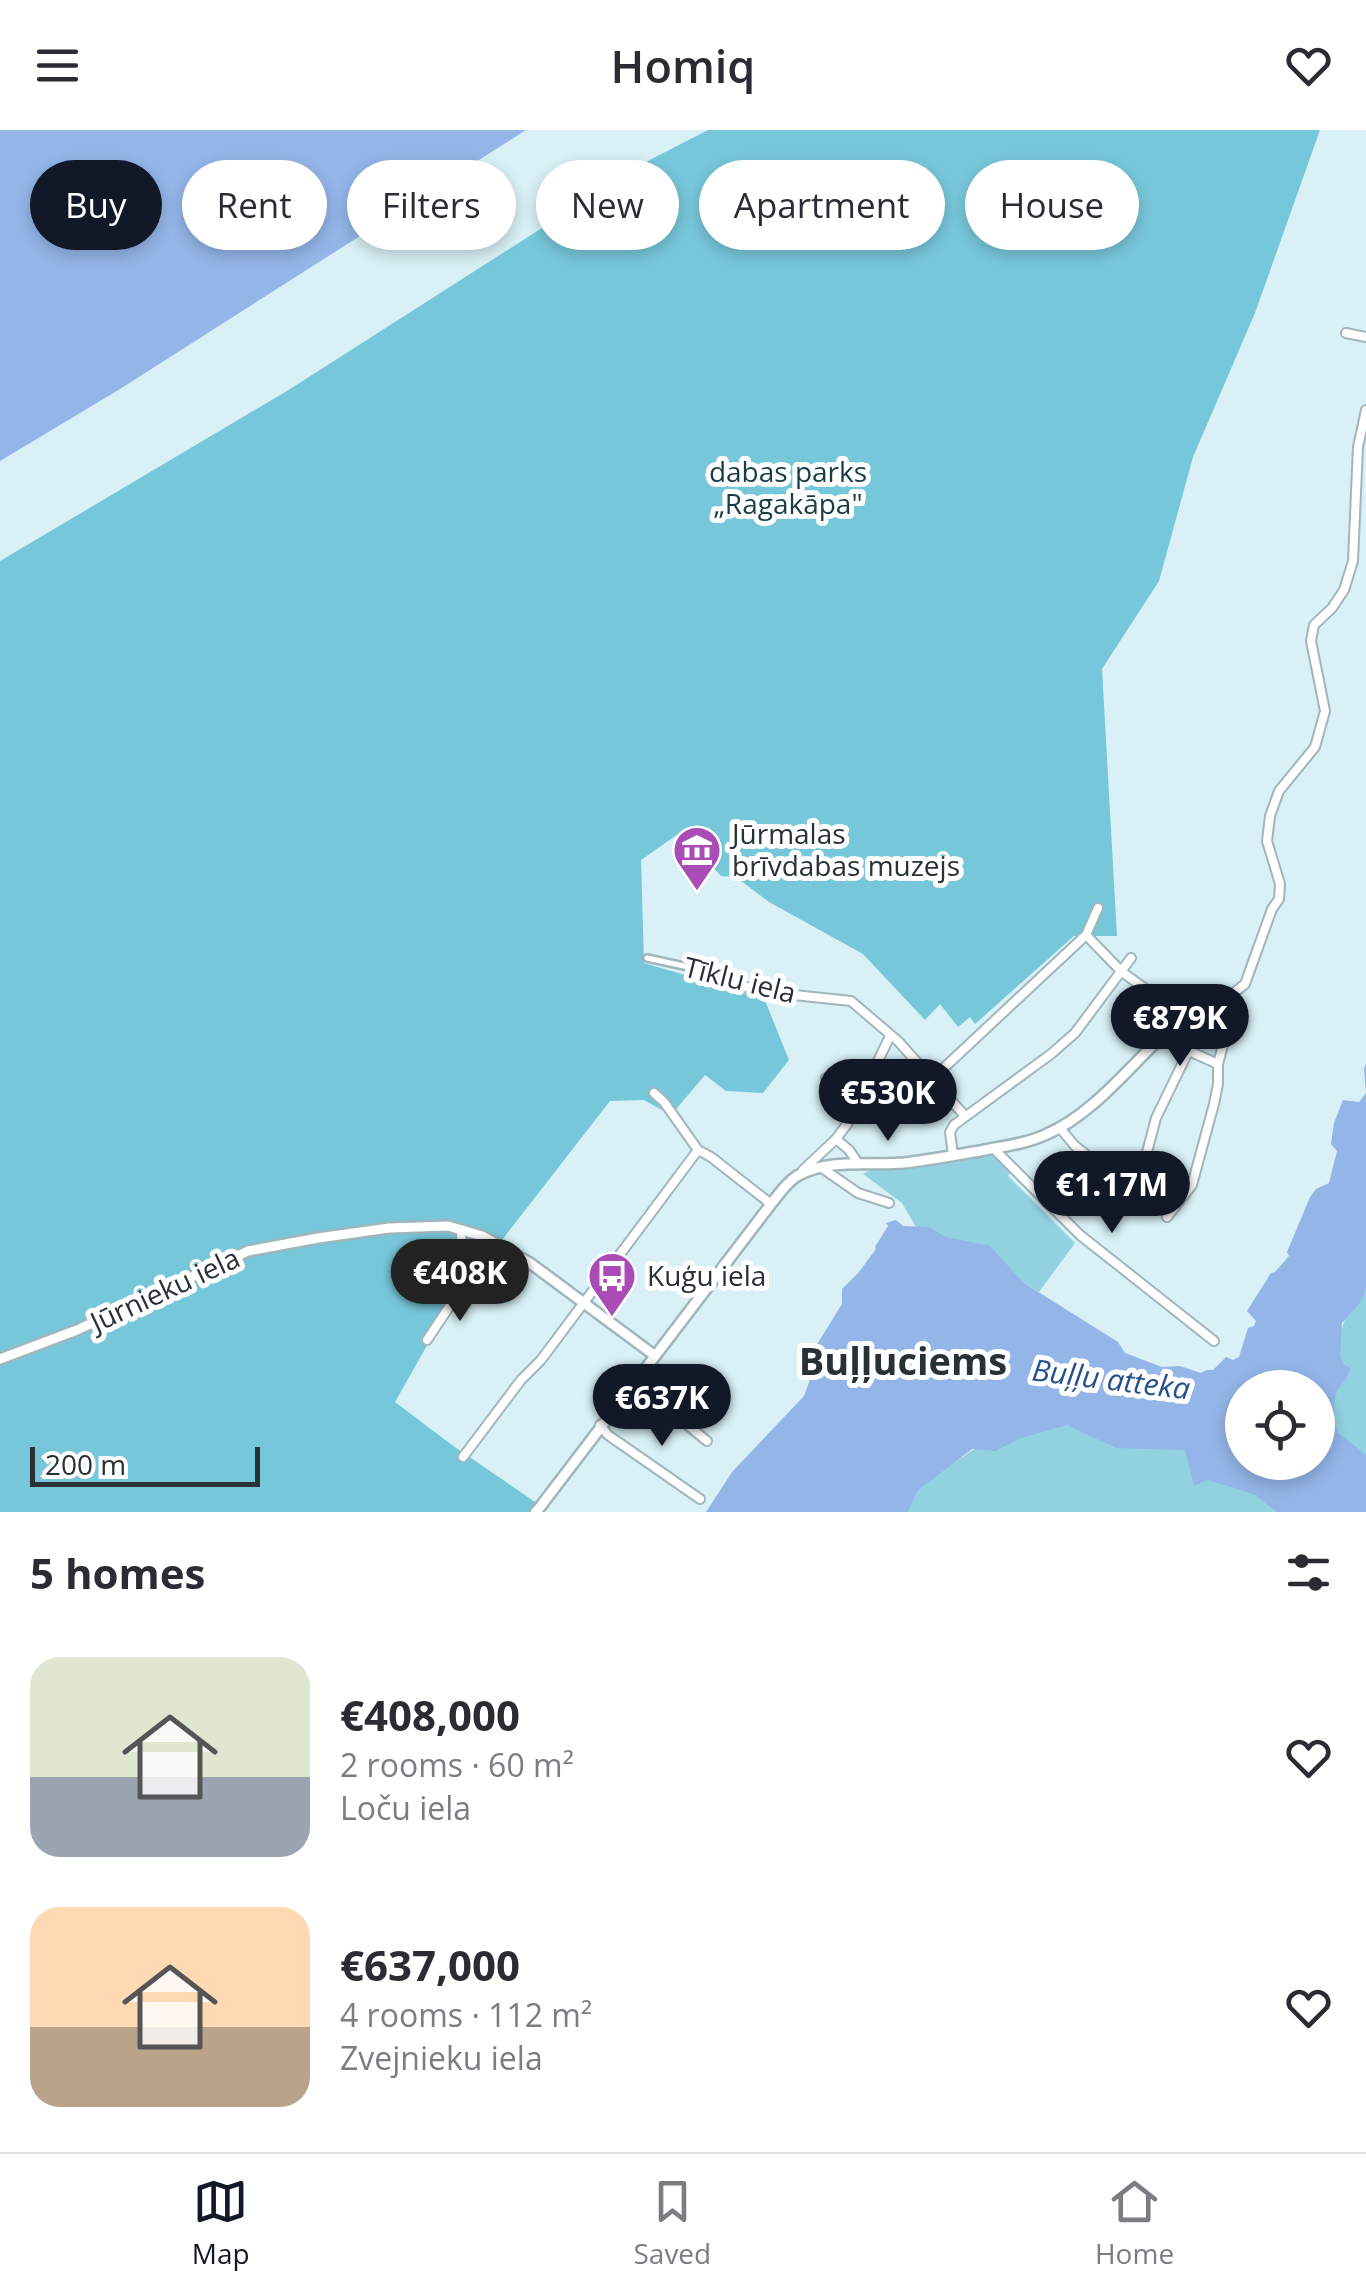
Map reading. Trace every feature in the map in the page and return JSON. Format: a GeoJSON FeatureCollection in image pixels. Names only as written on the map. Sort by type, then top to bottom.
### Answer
{"type":"FeatureCollection","features":[{"type":"Feature","properties":{"kind":"street"},"geometry":{"type":"LineString","coordinates":[[1346,333],[1366,337]]}},
{"type":"Feature","properties":{"kind":"street"},"geometry":{"type":"LineString","coordinates":[[796,1177],[822,1168],[903,1163],[1016,1144],[1060,1128],[1082,1113],[1160,1038],[1245,984],[1279,899],[1280,884],[1267,841],[1274,804],[1279,790],[1315,746],[1325,712],[1311,640],[1314,624],[1344,590],[1352,561],[1358,447],[1365,415]]}},
{"type":"Feature","properties":{"kind":"street"},"geometry":{"type":"LineString","coordinates":[[932,1079],[1086,935],[1098,910],[1089,902]]}},
{"type":"Feature","properties":{"kind":"street"},"geometry":{"type":"LineString","coordinates":[[1086,935],[1122,972],[1186,1018]]}},
{"type":"Feature","properties":{"kind":"street","name":"Tīklu iela"},"geometry":{"type":"LineString","coordinates":[[647,958],[775,994],[851,1001],[898,1042],[964,1116]]}},
{"type":"Feature","properties":{"kind":"street"},"geometry":{"type":"LineString","coordinates":[[953,1155],[950,1132],[954,1125],[1074,1034],[1131,958]]}},
{"type":"Feature","properties":{"kind":"street"},"geometry":{"type":"LineString","coordinates":[[1167,1216],[1192,1185],[1218,1084],[1223,1045],[1205,1008]]}},
{"type":"Feature","properties":{"kind":"street"},"geometry":{"type":"LineString","coordinates":[[537,1512],[770,1204],[836,1139],[860,1100],[890,1036]]}},
{"type":"Feature","properties":{"kind":"street"},"geometry":{"type":"LineString","coordinates":[[1160,1038],[1218,1064]]}},
{"type":"Feature","properties":{"kind":"street"},"geometry":{"type":"LineString","coordinates":[[1060,1128],[1075,1146],[1136,1194],[1156,1118],[1188,1052]]}},
{"type":"Feature","properties":{"kind":"street"},"geometry":{"type":"LineString","coordinates":[[826,1078],[860,1100]]}},
{"type":"Feature","properties":{"kind":"street"},"geometry":{"type":"LineString","coordinates":[[654,1093],[698,1150],[770,1204]]}},
{"type":"Feature","properties":{"kind":"street"},"geometry":{"type":"LineString","coordinates":[[836,1139],[858,1164]]}},
{"type":"Feature","properties":{"kind":"street"},"geometry":{"type":"LineString","coordinates":[[993,1148],[1080,1235],[1214,1341]]}},
{"type":"Feature","properties":{"kind":"street"},"geometry":{"type":"LineString","coordinates":[[464,1456],[698,1150]]}},
{"type":"Feature","properties":{"kind":"street"},"geometry":{"type":"LineString","coordinates":[[822,1168],[858,1193],[890,1204]]}},
{"type":"Feature","properties":{"kind":"street","name":"Jūrnieku iela"},"geometry":{"type":"LineString","coordinates":[[0,1359],[77,1330],[248,1251],[390,1228],[433,1226],[460,1229],[508,1249],[654,1355]]}},
{"type":"Feature","properties":{"kind":"street"},"geometry":{"type":"LineString","coordinates":[[426,1340],[463,1286],[460,1229]]}},
{"type":"Feature","properties":{"kind":"street"},"geometry":{"type":"LineString","coordinates":[[634,1381],[707,1442]]}},
{"type":"Feature","properties":{"kind":"street"},"geometry":{"type":"LineString","coordinates":[[600,1425],[608,1435],[700,1499]]}},
{"type":"Feature","properties":{"kind":"shaded area"},"geometry":{"type":"Polygon","coordinates":[[[992,1153],[1011,1171],[1008,1176],[1075,1243],[1039,1292],[1024,1283],[990,1247],[986,1250],[916,1227],[902,1203],[863,1174],[873,1169],[909,1168],[992,1153]]]}},
{"type":"Feature","properties":{"kind":"shaded area"},"geometry":{"type":"Polygon","coordinates":[[[1366,1267],[1366,1512],[900,1512],[915,1489],[1047,1400],[1225,1458],[1225,1480],[1257,1480],[1265,1486],[1278,1480],[1335,1480],[1335,1370],[1325,1370],[1366,1267]]]}},
{"type":"Feature","properties":{"kind":"green space","name":"dabas parks „Ragakāpa\""},"geometry":{"type":"Polygon","coordinates":[[[708,130],[1320,130],[1255,313],[1193,457],[1159,581],[1102,669],[1117,936],[1074,936],[975,1024],[970,1017],[958,1027],[940,1004],[925,1020],[863,954],[769,902],[736,877],[721,876],[681,832],[641,860],[644,963],[764,998],[789,1060],[763,1093],[726,1091],[705,1075],[671,1115],[644,1100],[610,1101],[446,1312],[395,1402],[535,1502],[535,1512],[0,1512],[0,561],[287,391],[508,250],[516,250],[516,245],[536,232],[536,250],[679,250],[679,160],[650,160],[708,130]]]}},
{"type":"Feature","properties":{"kind":"water"},"geometry":{"type":"Polygon","coordinates":[[[0,130],[526,130],[479,160],[347,160],[347,244],[0,461],[0,130]]]}},
{"type":"Feature","properties":{"kind":"water","name":"Buļļu atteka"},"geometry":{"type":"Polygon","coordinates":[[[1366,1093],[1366,1289],[1360,1303],[1342,1323],[1340,1356],[1350,1368],[1335,1403],[1335,1370],[1225,1370],[1225,1480],[1335,1480],[1335,1418],[1337,1432],[1366,1455],[1366,1512],[1277,1512],[1255,1495],[1231,1487],[1207,1480],[1194,1486],[1185,1450],[1116,1448],[1067,1425],[1018,1439],[996,1451],[972,1449],[917,1491],[908,1512],[706,1512],[732,1472],[804,1396],[817,1360],[816,1346],[842,1304],[842,1289],[876,1249],[886,1223],[896,1220],[903,1226],[929,1227],[946,1237],[990,1246],[1024,1283],[1118,1342],[1125,1353],[1162,1367],[1180,1366],[1201,1373],[1213,1370],[1226,1357],[1239,1357],[1248,1328],[1256,1321],[1247,1311],[1271,1273],[1289,1256],[1287,1252],[1310,1197],[1329,1183],[1337,1151],[1331,1144],[1334,1123],[1343,1100],[1359,1102],[1366,1093]]]}},
{"type":"Feature","properties":{"kind":"place","name":"Jūrmalas brīvdabas muzejs"},"geometry":{"type":"Point","coordinates":[697,892]}},
{"type":"Feature","properties":{"kind":"place","name":"Kuģu iela"},"geometry":{"type":"Point","coordinates":[612,1318]}},
{"type":"Feature","properties":{"kind":"district","name":"Buļļuciems"},"geometry":{"type":"Point","coordinates":[903,1362]}}]}
